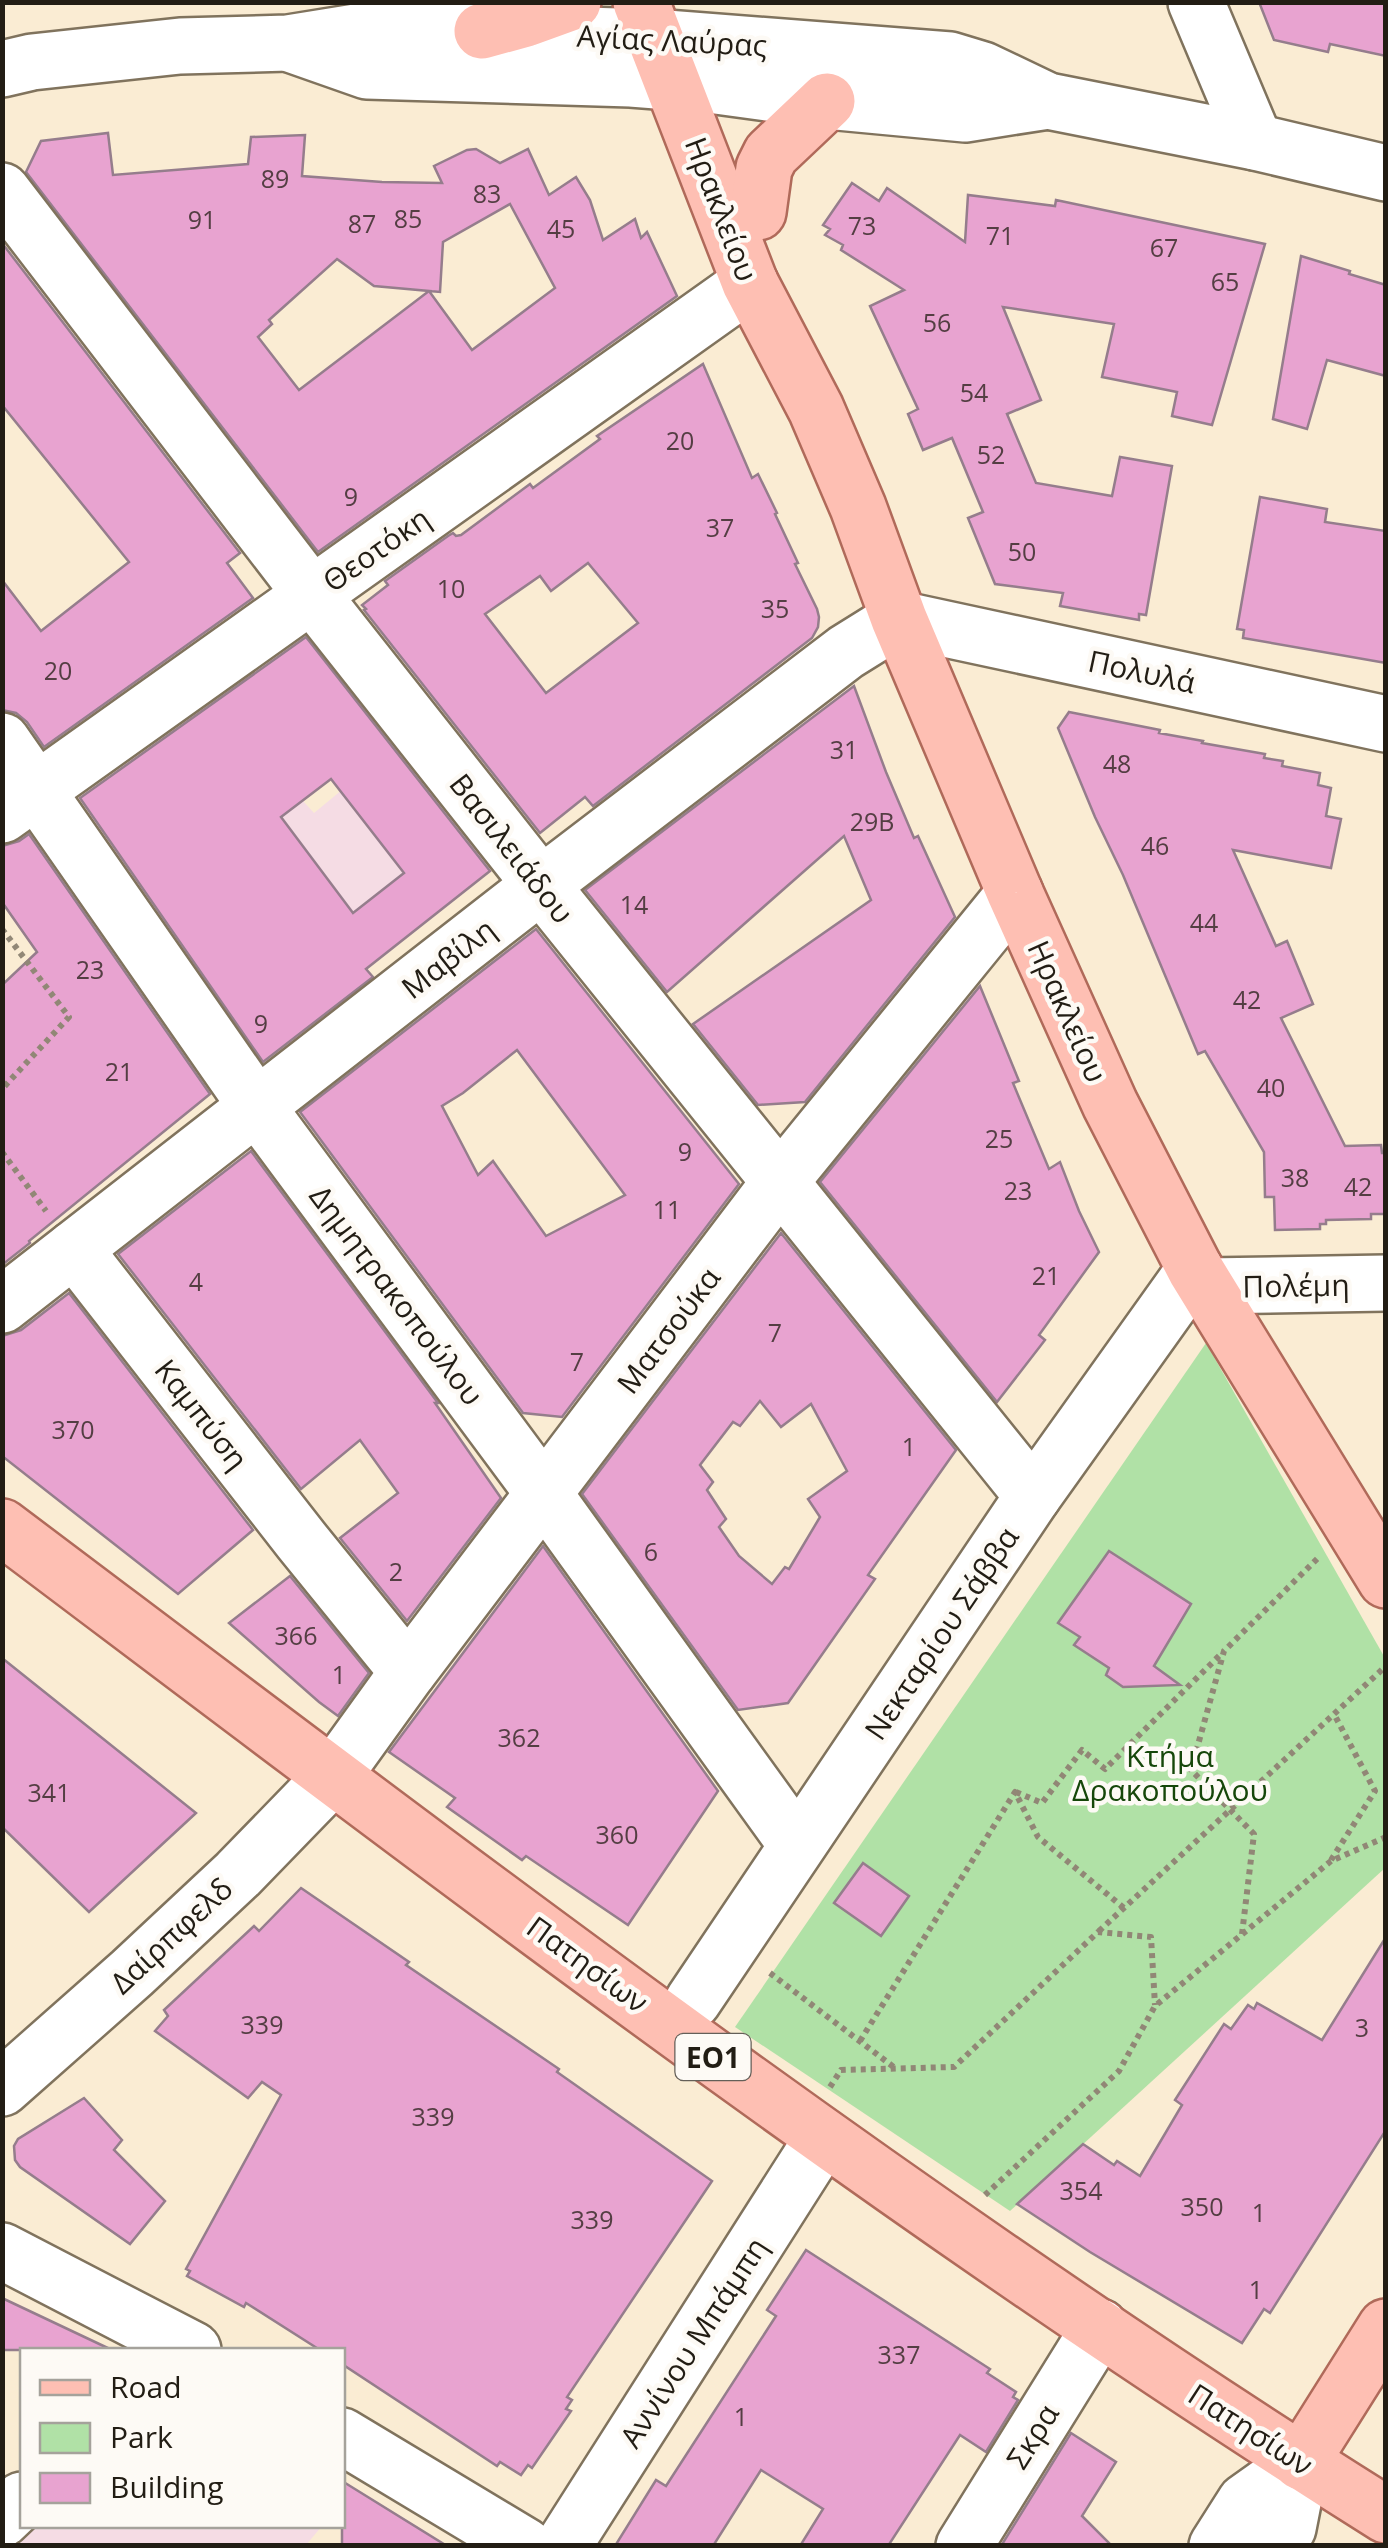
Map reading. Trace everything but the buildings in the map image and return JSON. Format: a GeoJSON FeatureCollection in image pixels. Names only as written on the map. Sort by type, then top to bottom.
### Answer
{"type":"FeatureCollection","features":[{"type":"Feature","properties":{"kind":"main road"},"geometry":{"type":"LineString","coordinates":[[482,32],[572,2]]}},
{"type":"Feature","properties":{"kind":"main road","name":"Ηρακλείου"},"geometry":{"type":"LineString","coordinates":[[674,42],[758,212],[789,290],[816,409]]}},
{"type":"Feature","properties":{"kind":"main road","name":"Ηρακλείου"},"geometry":{"type":"LineString","coordinates":[[674,42],[750,283],[816,409],[858,507],[898,619],[1110,1104],[1200,1278],[1386,1580]]}},
{"type":"Feature","properties":{"kind":"main road"},"geometry":{"type":"LineString","coordinates":[[758,212],[764,168],[771,154],[828,100]]}},
{"type":"Feature","properties":{"kind":"main road","name":"Πατησίων"},"geometry":{"type":"LineString","coordinates":[[2,1528],[333,1776],[824,2116],[1100,2327],[1386,2516]]}},
{"type":"Feature","properties":{"kind":"main road"},"geometry":{"type":"LineString","coordinates":[[1300,2462],[1386,2326]]}},
{"type":"Feature","properties":{"kind":"street"},"geometry":{"type":"LineString","coordinates":[[1196,2],[1255,142]]}},
{"type":"Feature","properties":{"kind":"street","name":"Αγίας Λαύρας"},"geometry":{"type":"LineString","coordinates":[[2,68],[180,46],[288,43],[376,29],[674,42],[950,60],[983,70],[1048,101],[1255,142],[1386,173]]}},
{"type":"Feature","properties":{"kind":"street","name":"Αγίας Λαύρας"},"geometry":{"type":"LineString","coordinates":[[288,43],[368,71],[592,77],[674,42],[828,100],[965,114],[1048,101]]}},
{"type":"Feature","properties":{"kind":"street","name":"Βασιλειάδου"},"geometry":{"type":"LineString","coordinates":[[2,191],[541,885],[1033,1496]]}},
{"type":"Feature","properties":{"kind":"street","name":"Θεοτόκη"},"geometry":{"type":"LineString","coordinates":[[20,803],[750,283]]}},
{"type":"Feature","properties":{"kind":"street","name":"Πολυλά"},"geometry":{"type":"LineString","coordinates":[[898,619],[1386,724]]}},
{"type":"Feature","properties":{"kind":"street","name":"Μαβίλη"},"geometry":{"type":"LineString","coordinates":[[2,1305],[541,885],[846,652],[898,619]]}},
{"type":"Feature","properties":{"kind":"street","name":"Δημητρακοπούλου"},"geometry":{"type":"LineString","coordinates":[[2,741],[20,803],[258,1108],[797,1845]]}},
{"type":"Feature","properties":{"kind":"street","name":"Ματσούκα"},"geometry":{"type":"LineString","coordinates":[[333,1776],[780,1182],[1015,893]]}},
{"type":"Feature","properties":{"kind":"street","name":"Καμπύση"},"geometry":{"type":"LineString","coordinates":[[74,1249],[408,1672]]}},
{"type":"Feature","properties":{"kind":"street","name":"Πολέμη"},"geometry":{"type":"LineString","coordinates":[[1200,1278],[1386,1284]]}},
{"type":"Feature","properties":{"kind":"street","name":"Νεκταρίου Σάββα"},"geometry":{"type":"LineString","coordinates":[[693,2001],[1033,1496],[1200,1278]]}},
{"type":"Feature","properties":{"kind":"street","name":"Δαίρπφελδ"},"geometry":{"type":"LineString","coordinates":[[2,2088],[132,1973],[333,1776]]}},
{"type":"Feature","properties":{"kind":"street","name":"Αννίνου Μπάμπη"},"geometry":{"type":"LineString","coordinates":[[563,2546],[824,2116]]}},
{"type":"Feature","properties":{"kind":"street"},"geometry":{"type":"LineString","coordinates":[[2,2250],[185,2348]]}},
{"type":"Feature","properties":{"kind":"street","name":"Σκρα"},"geometry":{"type":"LineString","coordinates":[[964,2546],[1100,2327]]}},
{"type":"Feature","properties":{"kind":"street"},"geometry":{"type":"LineString","coordinates":[[345,2438],[525,2546]]}},
{"type":"Feature","properties":{"kind":"street"},"geometry":{"type":"LineString","coordinates":[[1217,2546],[1244,2502],[1300,2462]]}},
{"type":"Feature","properties":{"kind":"street"},"geometry":{"type":"LineString","coordinates":[[1277,2546],[1288,2528],[1300,2462]]}},
{"type":"Feature","properties":{"kind":"path"},"geometry":{"type":"LineString","coordinates":[[2,929],[69,1017],[2,1089]]}},
{"type":"Feature","properties":{"kind":"path"},"geometry":{"type":"LineString","coordinates":[[2,1152],[74,1249]]}},
{"type":"Feature","properties":{"kind":"path"},"geometry":{"type":"LineString","coordinates":[[1015,1792],[1042,1803],[1082,1750],[1105,1769],[1352,1525]]}},
{"type":"Feature","properties":{"kind":"path"},"geometry":{"type":"LineString","coordinates":[[1224,1651],[1191,1770],[1254,1834],[1242,1934]]}},
{"type":"Feature","properties":{"kind":"path"},"geometry":{"type":"LineString","coordinates":[[824,2116],[841,2070],[954,2067],[1386,1666]]}},
{"type":"Feature","properties":{"kind":"path"},"geometry":{"type":"LineString","coordinates":[[1331,1861],[1375,1791],[1334,1714]]}},
{"type":"Feature","properties":{"kind":"path"},"geometry":{"type":"LineString","coordinates":[[1015,1792],[1038,1837],[1124,1908]]}},
{"type":"Feature","properties":{"kind":"path"},"geometry":{"type":"LineString","coordinates":[[860,2041],[1015,1792]]}},
{"type":"Feature","properties":{"kind":"path"},"geometry":{"type":"LineString","coordinates":[[977,2202],[1119,2070],[1155,2006],[1331,1861],[1386,1836]]}},
{"type":"Feature","properties":{"kind":"path"},"geometry":{"type":"LineString","coordinates":[[1098,1932],[1152,1937],[1155,2006]]}},
{"type":"Feature","properties":{"kind":"path"},"geometry":{"type":"LineString","coordinates":[[731,1943],[896,2069]]}},
{"type":"Feature","properties":{"kind":"shaded area"},"geometry":{"type":"Polygon","coordinates":[[[411,759],[495,867],[374,963],[236,850],[293,790],[314,813],[354,780],[411,759]]]}},
{"type":"Feature","properties":{"kind":"shaded area"},"geometry":{"type":"Polygon","coordinates":[[[20,2528],[320,2528],[306,2545],[3,2546],[20,2528]]]}},
{"type":"Feature","properties":{"kind":"green space","name":"Κτήμα Δρακοπούλου"},"geometry":{"type":"Polygon","coordinates":[[[1206,1343],[1385,1658],[1385,1868],[1010,2211],[735,2027],[1206,1343]]]}}]}
